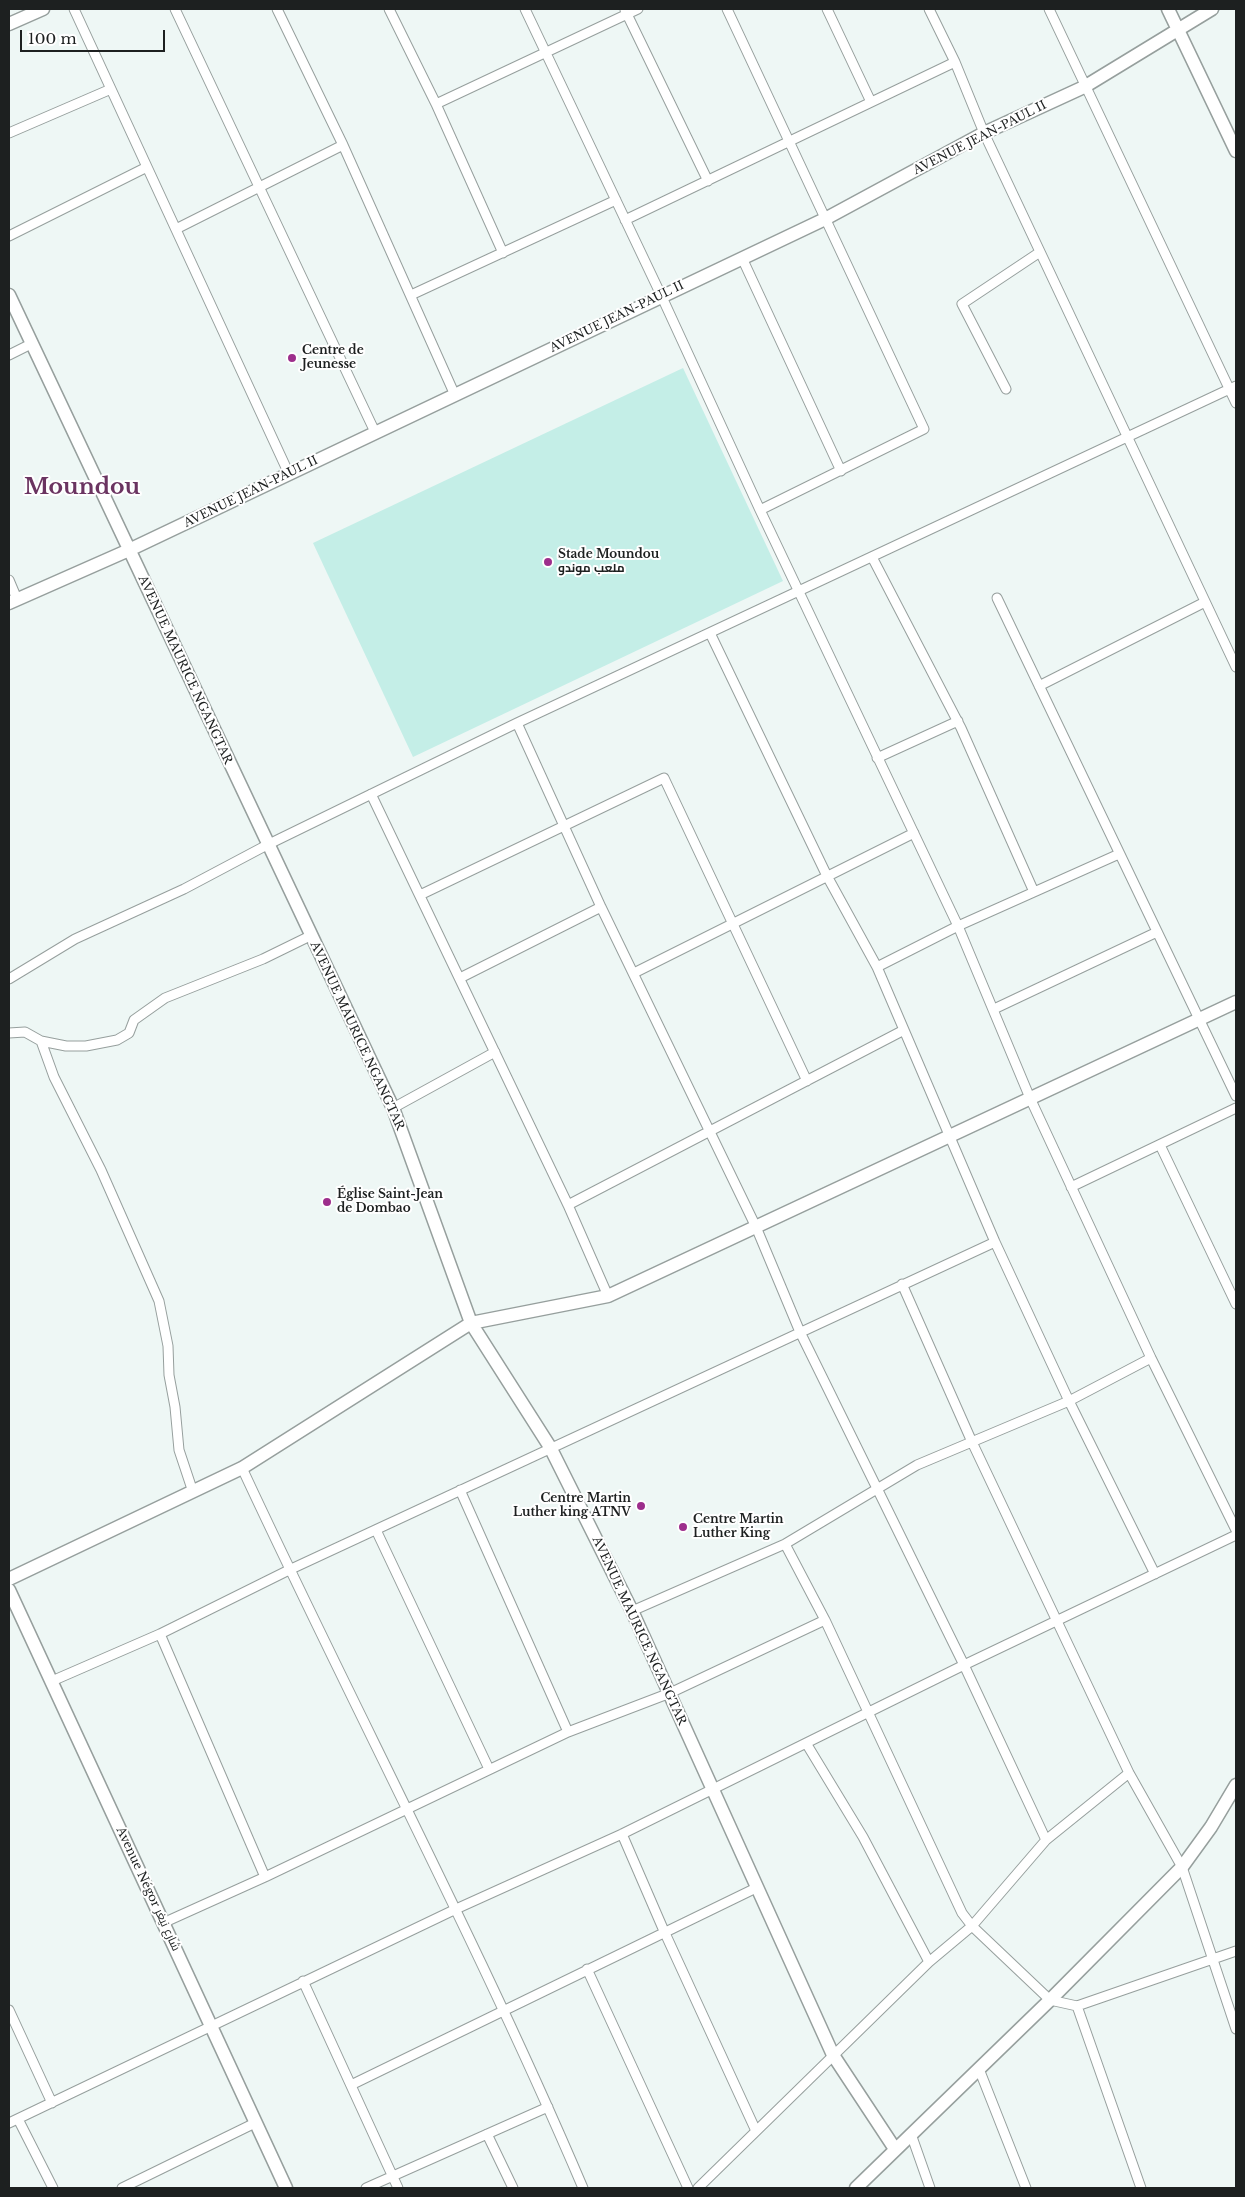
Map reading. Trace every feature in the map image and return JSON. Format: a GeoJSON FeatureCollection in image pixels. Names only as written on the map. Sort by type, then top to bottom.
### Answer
{"type":"FeatureCollection","features":[{"type":"Feature","properties":{"kind":"street"},"geometry":{"type":"LineString","coordinates":[[9,24],[43,9]]}},
{"type":"Feature","properties":{"kind":"street"},"geometry":{"type":"LineString","coordinates":[[74,9],[289,474]]}},
{"type":"Feature","properties":{"kind":"street"},"geometry":{"type":"LineString","coordinates":[[175,9],[375,432]]}},
{"type":"Feature","properties":{"kind":"street"},"geometry":{"type":"LineString","coordinates":[[277,9],[343,145],[454,394]]}},
{"type":"Feature","properties":{"kind":"street"},"geometry":{"type":"LineString","coordinates":[[389,9],[436,104],[503,252]]}},
{"type":"Feature","properties":{"kind":"street"},"geometry":{"type":"LineString","coordinates":[[525,9],[661,295],[798,592],[958,926],[1030,1098],[1071,1187],[1151,1358],[1236,1530]]}},
{"type":"Feature","properties":{"kind":"street"},"geometry":{"type":"LineString","coordinates":[[436,104],[626,11],[638,9]]}},
{"type":"Feature","properties":{"kind":"street"},"geometry":{"type":"LineString","coordinates":[[727,9],[924,429],[760,510]]}},
{"type":"Feature","properties":{"kind":"street"},"geometry":{"type":"LineString","coordinates":[[827,9],[871,102]]}},
{"type":"Feature","properties":{"kind":"street"},"geometry":{"type":"LineString","coordinates":[[929,9],[955,62],[984,133],[1236,667]]}},
{"type":"Feature","properties":{"kind":"street"},"geometry":{"type":"LineString","coordinates":[[1049,9],[1084,87],[1233,387],[1236,403]]}},
{"type":"Feature","properties":{"kind":"street"},"geometry":{"type":"LineString","coordinates":[[1168,9],[1236,151]]}},
{"type":"Feature","properties":{"kind":"street","name":"AVENUE JEAN-PAUL II"},"geometry":{"type":"LineString","coordinates":[[13,601],[129,550],[825,218],[984,133],[1084,87],[1212,9]]}},
{"type":"Feature","properties":{"kind":"street"},"geometry":{"type":"LineString","coordinates":[[626,11],[708,181]]}},
{"type":"Feature","properties":{"kind":"street"},"geometry":{"type":"LineString","coordinates":[[625,220],[955,62]]}},
{"type":"Feature","properties":{"kind":"street"},"geometry":{"type":"LineString","coordinates":[[9,134],[111,89]]}},
{"type":"Feature","properties":{"kind":"street"},"geometry":{"type":"LineString","coordinates":[[176,229],[343,145]]}},
{"type":"Feature","properties":{"kind":"street"},"geometry":{"type":"LineString","coordinates":[[9,236],[147,167]]}},
{"type":"Feature","properties":{"kind":"street"},"geometry":{"type":"LineString","coordinates":[[411,295],[616,200]]}},
{"type":"Feature","properties":{"kind":"street"},"geometry":{"type":"LineString","coordinates":[[1006,389],[962,304],[1040,252]]}},
{"type":"Feature","properties":{"kind":"street"},"geometry":{"type":"LineString","coordinates":[[742,258],[841,471]]}},
{"type":"Feature","properties":{"kind":"street","name":"AVENUE MAURICE NGANGTAR"},"geometry":{"type":"LineString","coordinates":[[9,296],[310,936],[393,1108],[471,1323],[550,1447],[632,1611],[833,2055],[895,2149]]}},
{"type":"Feature","properties":{"kind":"street"},"geometry":{"type":"LineString","coordinates":[[9,355],[31,344]]}},
{"type":"Feature","properties":{"kind":"street"},"geometry":{"type":"LineString","coordinates":[[9,979],[75,940],[517,723],[1233,387]]}},
{"type":"Feature","properties":{"kind":"street"},"geometry":{"type":"LineString","coordinates":[[872,557],[958,721],[1034,892]]}},
{"type":"Feature","properties":{"kind":"street"},"geometry":{"type":"LineString","coordinates":[[9,580],[13,601]]}},
{"type":"Feature","properties":{"kind":"street"},"geometry":{"type":"LineString","coordinates":[[997,598],[1236,1096]]}},
{"type":"Feature","properties":{"kind":"street"},"geometry":{"type":"LineString","coordinates":[[1039,686],[1205,602]]}},
{"type":"Feature","properties":{"kind":"street"},"geometry":{"type":"LineString","coordinates":[[710,633],[827,876],[877,967],[995,1242],[1069,1401],[1156,1574]]}},
{"type":"Feature","properties":{"kind":"street"},"geometry":{"type":"LineString","coordinates":[[877,758],[958,721]]}},
{"type":"Feature","properties":{"kind":"street"},"geometry":{"type":"LineString","coordinates":[[517,723],[601,907],[756,1227],[800,1332],[964,1665],[1046,1840]]}},
{"type":"Feature","properties":{"kind":"street"},"geometry":{"type":"LineString","coordinates":[[420,895],[664,778],[807,1081]]}},
{"type":"Feature","properties":{"kind":"street"},"geometry":{"type":"LineString","coordinates":[[372,794],[568,1205],[608,1296]]}},
{"type":"Feature","properties":{"kind":"street"},"geometry":{"type":"LineString","coordinates":[[634,973],[732,922],[914,833]]}},
{"type":"Feature","properties":{"kind":"street"},"geometry":{"type":"LineString","coordinates":[[877,967],[958,926],[1119,854]]}},
{"type":"Feature","properties":{"kind":"street"},"geometry":{"type":"LineString","coordinates":[[460,978],[601,907]]}},
{"type":"Feature","properties":{"kind":"street"},"geometry":{"type":"LineString","coordinates":[[994,1009],[1157,932]]}},
{"type":"Feature","properties":{"kind":"street"},"geometry":{"type":"LineString","coordinates":[[9,1033],[25,1032],[41,1041],[66,1046],[86,1046],[117,1040],[129,1033],[134,1020],[165,998],[262,959],[310,936]]}},
{"type":"Feature","properties":{"kind":"street"},"geometry":{"type":"LineString","coordinates":[[9,1579],[242,1468],[471,1323],[608,1296],[1236,1002]]}},
{"type":"Feature","properties":{"kind":"street"},"geometry":{"type":"LineString","coordinates":[[568,1205],[904,1030]]}},
{"type":"Feature","properties":{"kind":"street"},"geometry":{"type":"LineString","coordinates":[[41,1041],[54,1077],[101,1170],[159,1301],[168,1346],[169,1375],[175,1407],[179,1450],[192,1492]]}},
{"type":"Feature","properties":{"kind":"street"},"geometry":{"type":"LineString","coordinates":[[393,1108],[495,1052]]}},
{"type":"Feature","properties":{"kind":"street"},"geometry":{"type":"LineString","coordinates":[[1071,1187],[1236,1108]]}},
{"type":"Feature","properties":{"kind":"street"},"geometry":{"type":"LineString","coordinates":[[1160,1145],[1236,1304]]}},
{"type":"Feature","properties":{"kind":"street"},"geometry":{"type":"LineString","coordinates":[[52,1682],[160,1634],[289,1570],[550,1447],[995,1242]]}},
{"type":"Feature","properties":{"kind":"street"},"geometry":{"type":"LineString","coordinates":[[902,1284],[972,1442],[1129,1773],[1182,1867],[1236,2029]]}},
{"type":"Feature","properties":{"kind":"street"},"geometry":{"type":"LineString","coordinates":[[632,1611],[785,1544],[917,1465],[1069,1401],[1151,1358]]}},
{"type":"Feature","properties":{"kind":"street"},"geometry":{"type":"LineString","coordinates":[[242,1468],[289,1570],[504,2009],[583,2188]]}},
{"type":"Feature","properties":{"kind":"street"},"geometry":{"type":"LineString","coordinates":[[460,1490],[568,1732]]}},
{"type":"Feature","properties":{"kind":"street"},"geometry":{"type":"LineString","coordinates":[[376,1530],[489,1769]]}},
{"type":"Feature","properties":{"kind":"street"},"geometry":{"type":"LineString","coordinates":[[9,2123],[456,1909],[622,1834],[964,1665],[1236,1535]]}},
{"type":"Feature","properties":{"kind":"street"},"geometry":{"type":"LineString","coordinates":[[785,1544],[825,1620],[944,1879],[962,1913],[972,1926],[1050,2000],[1077,2006],[1236,1951]]}},
{"type":"Feature","properties":{"kind":"street","name":"Avenue Négor شارع نيغر"},"geometry":{"type":"LineString","coordinates":[[9,1590],[254,2123],[286,2188]]}},
{"type":"Feature","properties":{"kind":"street"},"geometry":{"type":"LineString","coordinates":[[163,1923],[265,1877],[568,1732],[670,1693],[825,1620]]}},
{"type":"Feature","properties":{"kind":"street"},"geometry":{"type":"LineString","coordinates":[[160,1634],[265,1877]]}},
{"type":"Feature","properties":{"kind":"street"},"geometry":{"type":"LineString","coordinates":[[806,1743],[863,1837],[929,1962]]}},
{"type":"Feature","properties":{"kind":"street"},"geometry":{"type":"LineString","coordinates":[[698,2188],[929,1962],[972,1926],[1046,1840],[1129,1773]]}},
{"type":"Feature","properties":{"kind":"street"},"geometry":{"type":"LineString","coordinates":[[856,2188],[1050,2000],[1182,1867],[1211,1827],[1236,1784]]}},
{"type":"Feature","properties":{"kind":"street"},"geometry":{"type":"LineString","coordinates":[[622,1834],[664,1931],[756,2131]]}},
{"type":"Feature","properties":{"kind":"street"},"geometry":{"type":"LineString","coordinates":[[351,2085],[664,1931],[756,1888]]}},
{"type":"Feature","properties":{"kind":"street"},"geometry":{"type":"LineString","coordinates":[[587,1969],[688,2188]]}},
{"type":"Feature","properties":{"kind":"street"},"geometry":{"type":"LineString","coordinates":[[303,1982],[398,2188]]}},
{"type":"Feature","properties":{"kind":"street"},"geometry":{"type":"LineString","coordinates":[[1077,2006],[1141,2188]]}},
{"type":"Feature","properties":{"kind":"street"},"geometry":{"type":"LineString","coordinates":[[9,2010],[52,2103]]}},
{"type":"Feature","properties":{"kind":"street"},"geometry":{"type":"LineString","coordinates":[[978,2069],[1026,2188]]}},
{"type":"Feature","properties":{"kind":"street"},"geometry":{"type":"LineString","coordinates":[[366,2188],[548,2107]]}},
{"type":"Feature","properties":{"kind":"street"},"geometry":{"type":"LineString","coordinates":[[18,2119],[53,2188]]}},
{"type":"Feature","properties":{"kind":"street"},"geometry":{"type":"LineString","coordinates":[[122,2188],[254,2123]]}},
{"type":"Feature","properties":{"kind":"street"},"geometry":{"type":"LineString","coordinates":[[487,2134],[513,2188]]}},
{"type":"Feature","properties":{"kind":"street"},"geometry":{"type":"LineString","coordinates":[[911,2134],[930,2188]]}},
{"type":"Feature","properties":{"kind":"shaded area","name":"Stade Moundou ملعب موندو"},"geometry":{"type":"Polygon","coordinates":[[[683,368],[783,581],[413,757],[313,543],[683,368]]]}},
{"type":"Feature","properties":{"kind":"place","name":"Centre de Jeunesse"},"geometry":{"type":"Point","coordinates":[292,358]}},
{"type":"Feature","properties":{"kind":"place","name":"Stade Moundou ملعب موندو"},"geometry":{"type":"Point","coordinates":[548,562]}},
{"type":"Feature","properties":{"kind":"place","name":"Église Saint-Jean de Dombao"},"geometry":{"type":"Point","coordinates":[327,1202]}},
{"type":"Feature","properties":{"kind":"place","name":"Centre Martin Luther king ATNV"},"geometry":{"type":"Point","coordinates":[641,1506]}},
{"type":"Feature","properties":{"kind":"place","name":"Centre Martin Luther King"},"geometry":{"type":"Point","coordinates":[683,1527]}},
{"type":"Feature","properties":{"kind":"district","name":"Moundou"},"geometry":{"type":"Point","coordinates":[82,488]}}]}
